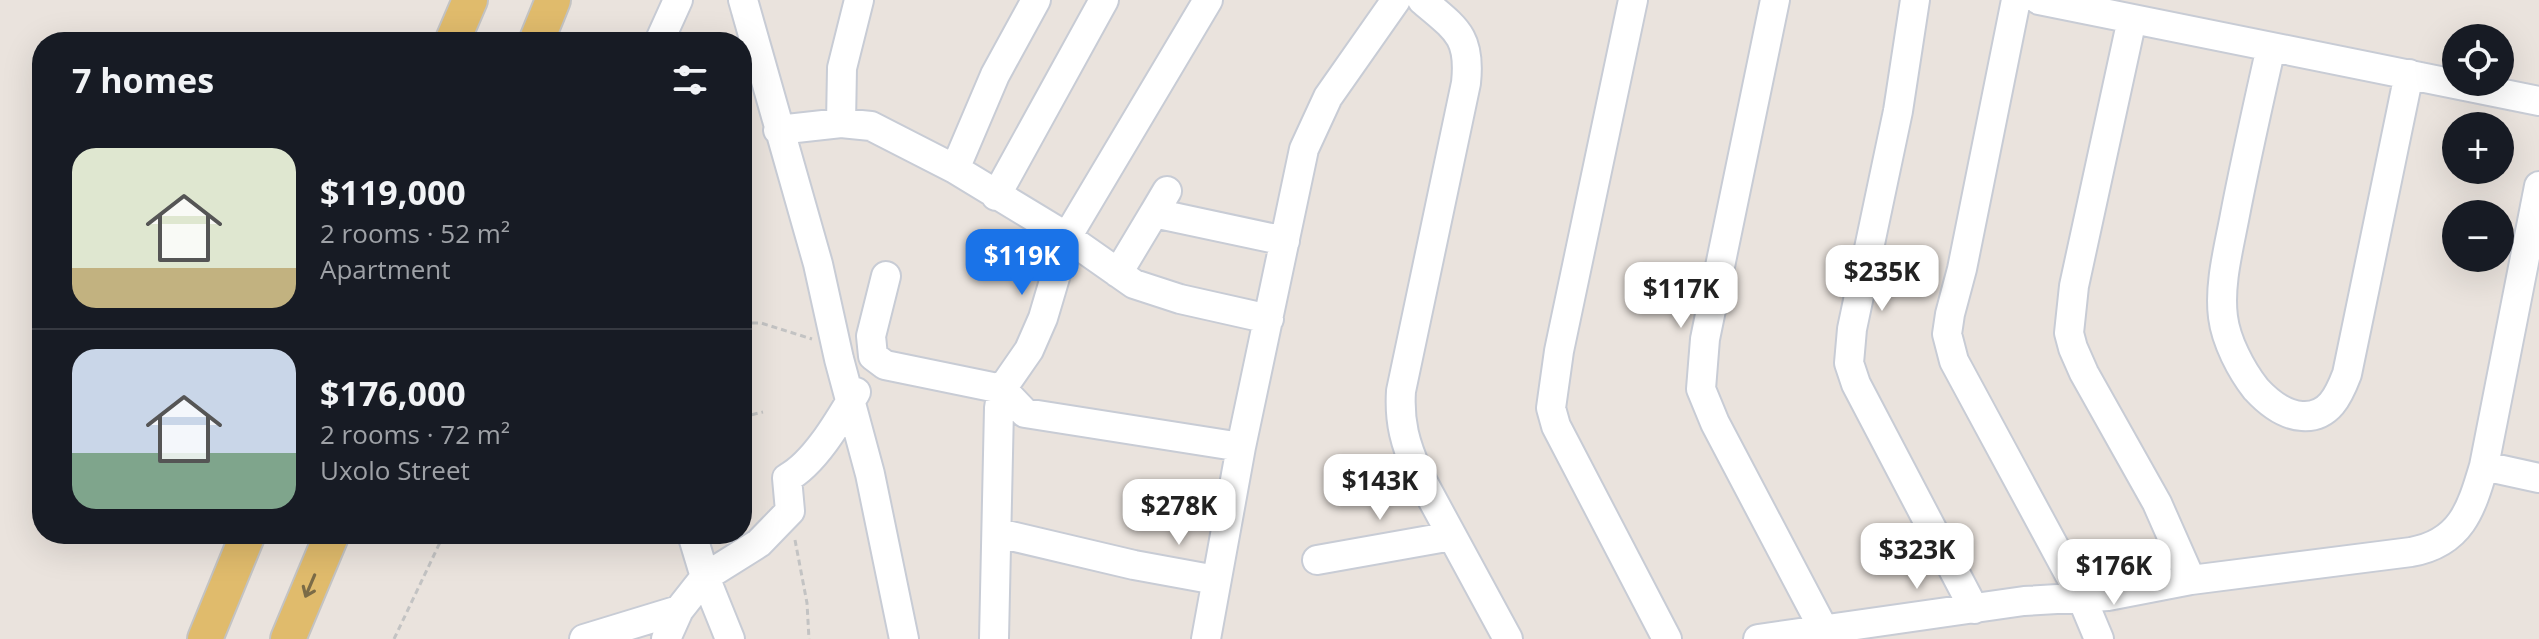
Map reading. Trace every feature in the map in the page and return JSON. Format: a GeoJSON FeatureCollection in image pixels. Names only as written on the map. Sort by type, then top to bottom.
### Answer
{"type":"FeatureCollection","features":[{"type":"Feature","properties":{"kind":"main road"},"geometry":{"type":"LineString","coordinates":[[456,32],[470,0]]}},
{"type":"Feature","properties":{"kind":"main road"},"geometry":{"type":"LineString","coordinates":[[540,32],[553,0]]}},
{"type":"Feature","properties":{"kind":"main road"},"geometry":{"type":"LineString","coordinates":[[205,639],[244,544]]}},
{"type":"Feature","properties":{"kind":"main road"},"geometry":{"type":"LineString","coordinates":[[288,639],[328,544]]}},
{"type":"Feature","properties":{"kind":"street"},"geometry":{"type":"LineString","coordinates":[[664,32],[678,0]]}},
{"type":"Feature","properties":{"kind":"street"},"geometry":{"type":"LineString","coordinates":[[743,0],[752,32]]}},
{"type":"Feature","properties":{"kind":"street"},"geometry":{"type":"LineString","coordinates":[[841,123],[842,68],[859,0]]}},
{"type":"Feature","properties":{"kind":"street"},"geometry":{"type":"LineString","coordinates":[[955,169],[995,75],[1036,0]]}},
{"type":"Feature","properties":{"kind":"street"},"geometry":{"type":"LineString","coordinates":[[996,196],[1104,0]]}},
{"type":"Feature","properties":{"kind":"street"},"geometry":{"type":"LineString","coordinates":[[994,639],[1002,389],[1029,350],[1043,318],[1067,237],[1208,0]]}},
{"type":"Feature","properties":{"kind":"street"},"geometry":{"type":"LineString","coordinates":[[1206,639],[1241,447],[1304,149],[1328,97],[1396,0]]}},
{"type":"Feature","properties":{"kind":"street"},"geometry":{"type":"LineString","coordinates":[[1422,0],[1462,38],[1468,60],[1466,83],[1401,391],[1400,415],[1405,446],[1508,639]]}},
{"type":"Feature","properties":{"kind":"street"},"geometry":{"type":"LineString","coordinates":[[1633,0],[1559,351],[1551,408],[1556,426],[1667,639]]}},
{"type":"Feature","properties":{"kind":"street"},"geometry":{"type":"LineString","coordinates":[[1775,0],[1705,339],[1701,389],[1715,423],[1824,630]]}},
{"type":"Feature","properties":{"kind":"street"},"geometry":{"type":"LineString","coordinates":[[1915,0],[1898,111],[1849,344],[1849,363],[1866,405],[1974,609]]}},
{"type":"Feature","properties":{"kind":"street"},"geometry":{"type":"LineString","coordinates":[[2016,0],[1947,334],[1954,361],[2081,596],[2099,639]]}},
{"type":"Feature","properties":{"kind":"street"},"geometry":{"type":"LineString","coordinates":[[2039,0],[2539,101]]}},
{"type":"Feature","properties":{"kind":"street"},"geometry":{"type":"LineString","coordinates":[[2132,19],[2074,286],[2069,333],[2084,373],[2157,503],[2191,580]]}},
{"type":"Feature","properties":{"kind":"street"},"geometry":{"type":"LineString","coordinates":[[752,33],[818,264],[870,474],[904,639]]}},
{"type":"Feature","properties":{"kind":"street"},"geometry":{"type":"LineString","coordinates":[[2271,47],[2223,281],[2223,320],[2252,383],[2269,403],[2299,416],[2319,414],[2329,408],[2347,374],[2409,74]]}},
{"type":"Feature","properties":{"kind":"street"},"geometry":{"type":"LineString","coordinates":[[778,130],[841,123],[871,126],[955,169],[1067,237],[1134,284],[1151,291],[1269,319]]}},
{"type":"Feature","properties":{"kind":"street"},"geometry":{"type":"LineString","coordinates":[[1758,639],[1974,609],[2081,596],[2108,596],[2191,580],[2432,547],[2451,534],[2465,518],[2484,466],[2539,186]]}},
{"type":"Feature","properties":{"kind":"street"},"geometry":{"type":"LineString","coordinates":[[1118,273],[1160,202],[1285,241]]}},
{"type":"Feature","properties":{"kind":"street"},"geometry":{"type":"LineString","coordinates":[[886,276],[871,336],[873,356],[885,365],[1002,389],[1025,413],[1241,447]]}},
{"type":"Feature","properties":{"kind":"street"},"geometry":{"type":"LineString","coordinates":[[666,639],[679,610],[705,577],[759,543],[790,511],[787,478],[810,460],[879,360]]}},
{"type":"Feature","properties":{"kind":"street"},"geometry":{"type":"LineString","coordinates":[[2484,466],[2539,478]]}},
{"type":"Feature","properties":{"kind":"street"},"geometry":{"type":"LineString","coordinates":[[998,533],[1134,565],[1216,580]]}},
{"type":"Feature","properties":{"kind":"street"},"geometry":{"type":"LineString","coordinates":[[1317,560],[1452,536]]}},
{"type":"Feature","properties":{"kind":"street"},"geometry":{"type":"LineString","coordinates":[[695,544],[730,639]]}},
{"type":"Feature","properties":{"kind":"street"},"geometry":{"type":"LineString","coordinates":[[584,639],[679,610]]}},
{"type":"Feature","properties":{"kind":"path"},"geometry":{"type":"LineString","coordinates":[[752,323],[761,323],[837,350]]}},
{"type":"Feature","properties":{"kind":"path"},"geometry":{"type":"LineString","coordinates":[[752,415],[763,412]]}},
{"type":"Feature","properties":{"kind":"path"},"geometry":{"type":"LineString","coordinates":[[790,511],[807,603],[809,639]]}},
{"type":"Feature","properties":{"kind":"path"},"geometry":{"type":"LineString","coordinates":[[394,639],[439,544]]}}]}
